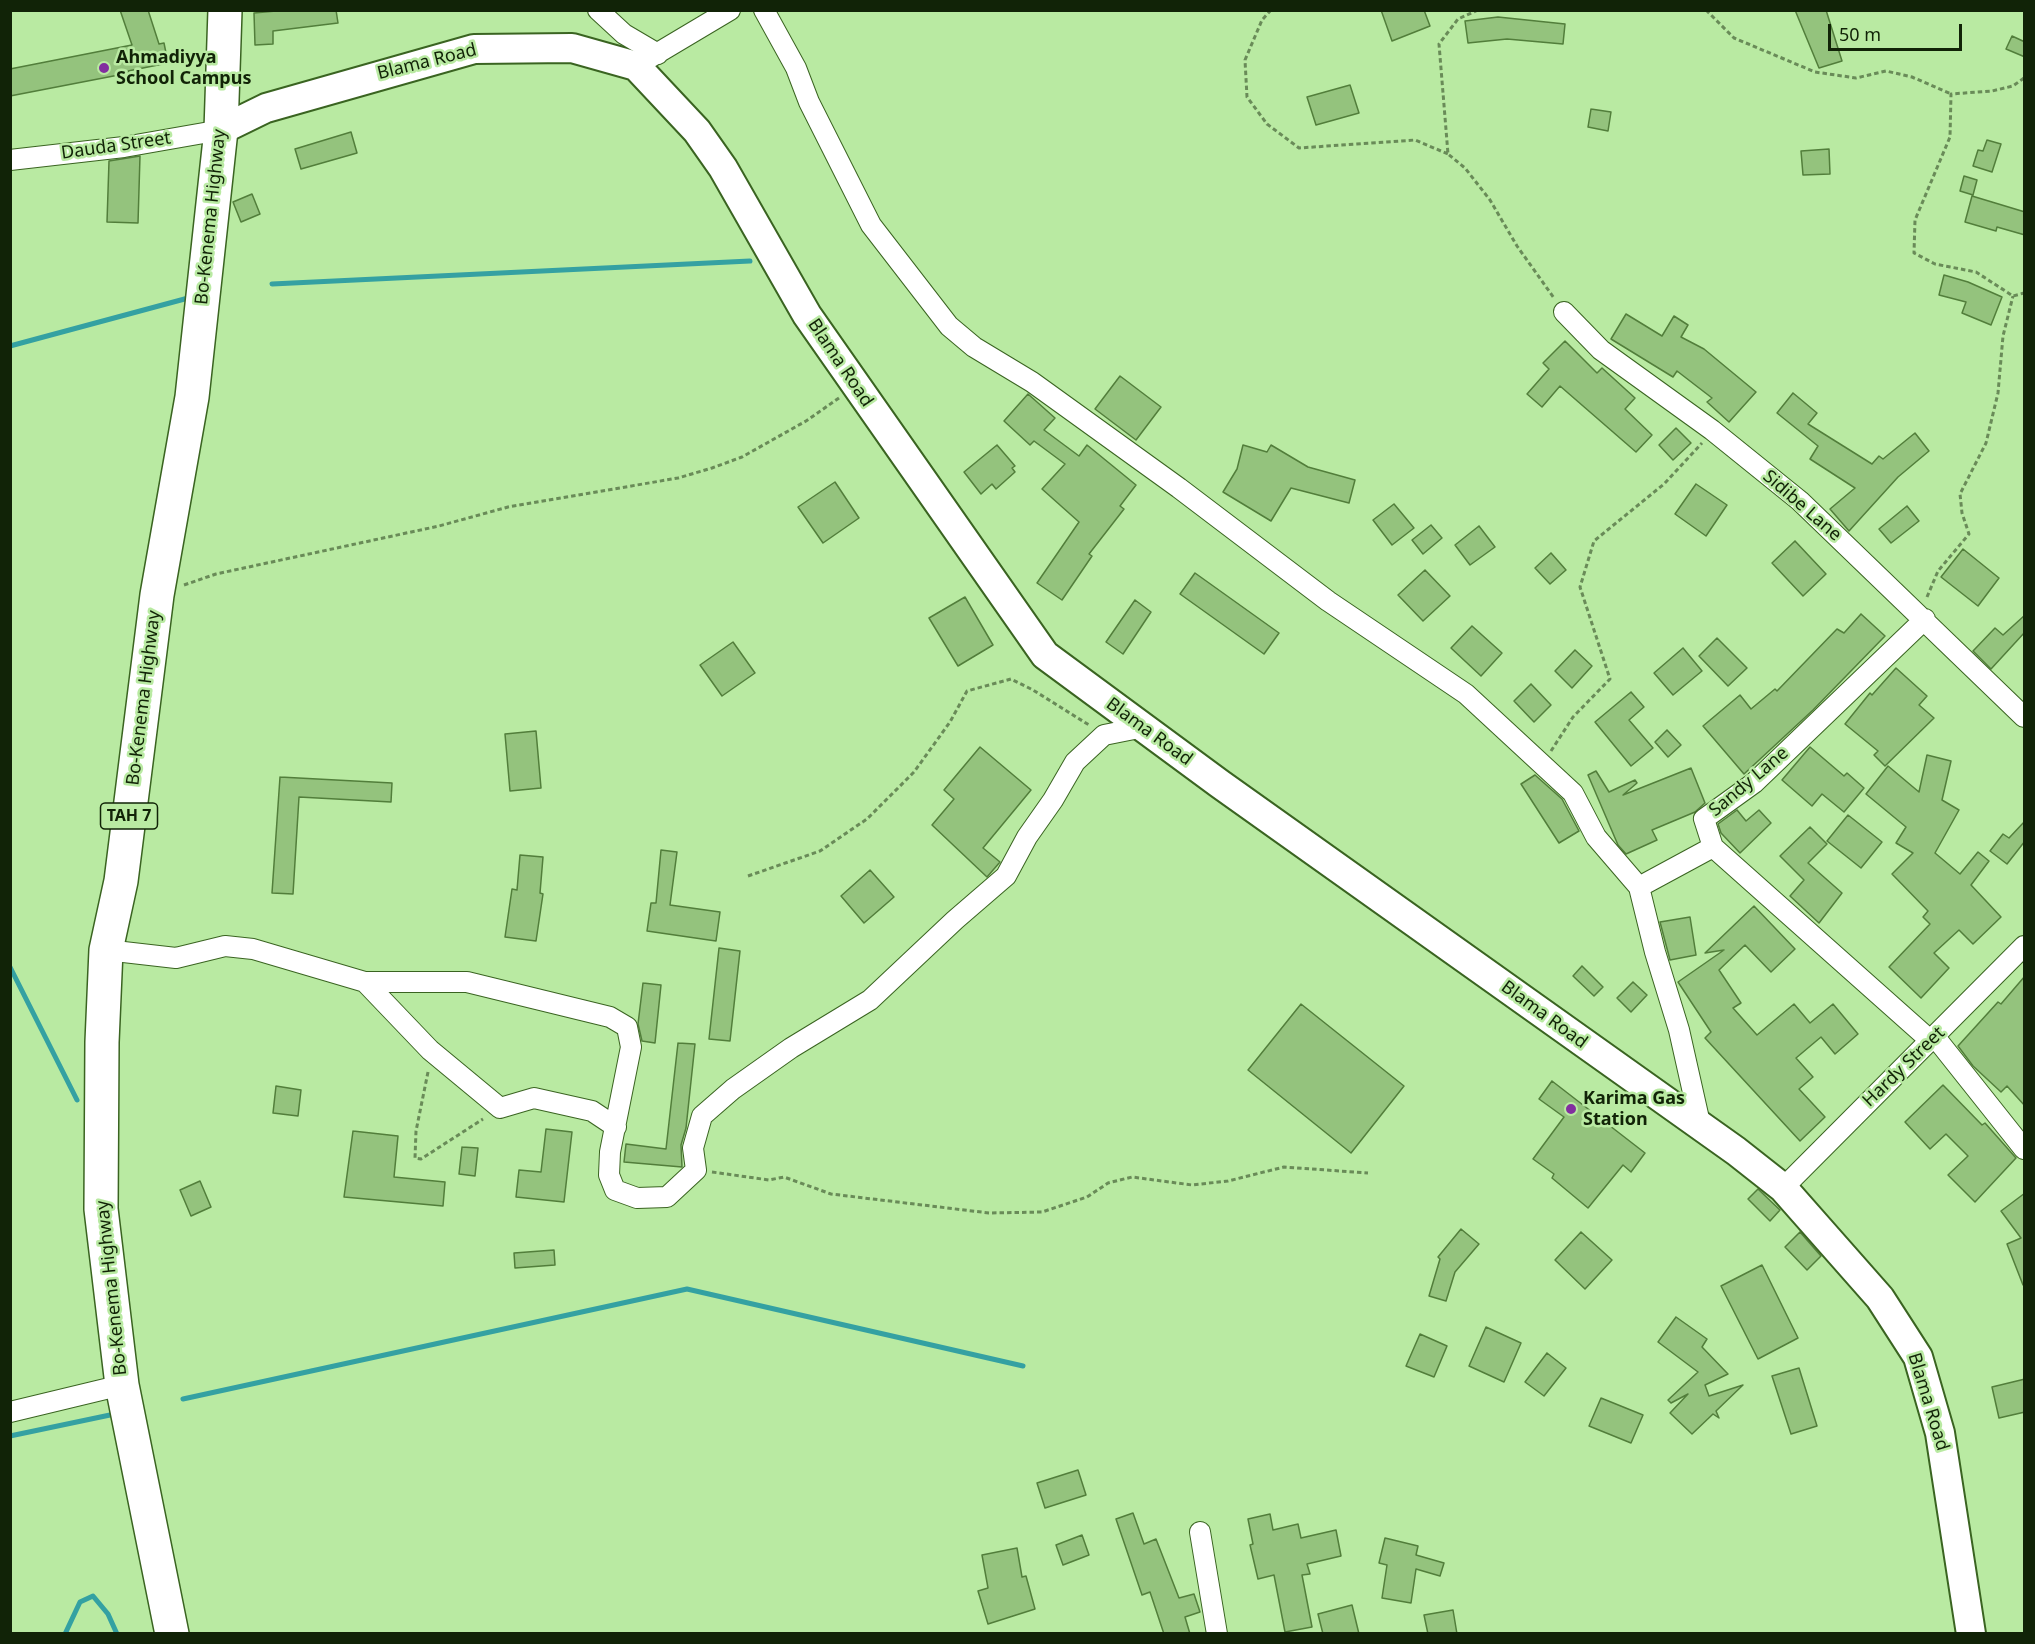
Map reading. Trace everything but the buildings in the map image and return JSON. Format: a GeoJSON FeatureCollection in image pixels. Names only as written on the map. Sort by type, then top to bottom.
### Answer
{"type":"FeatureCollection","features":[{"type":"Feature","properties":{"kind":"highway","name":"Bo-Kenema Highway"},"geometry":{"type":"LineString","coordinates":[[170,1627],[122,1385],[101,1209],[106,950],[121,882],[157,595],[192,397],[221,130],[225,10]]}},
{"type":"Feature","properties":{"kind":"street"},"geometry":{"type":"LineString","coordinates":[[598,10],[647,60],[730,10]]}},
{"type":"Feature","properties":{"kind":"street"},"geometry":{"type":"LineString","coordinates":[[764,10],[796,68],[809,102],[871,225],[949,326],[974,347],[1032,382],[1179,488],[1328,601],[1466,694],[1574,793],[1596,837],[1639,887],[1655,952],[1679,1030],[1701,1128]]}},
{"type":"Feature","properties":{"kind":"street","name":"Blama Road"},"geometry":{"type":"LineString","coordinates":[[221,130],[266,108],[474,49],[572,48],[647,60],[723,168],[807,315],[855,387],[1045,656],[1783,1188],[1880,1298],[1918,1357],[1940,1432],[1971,1634]]}},
{"type":"Feature","properties":{"kind":"street","name":"Dauda Street"},"geometry":{"type":"LineString","coordinates":[[10,160],[124,147],[221,130]]}},
{"type":"Feature","properties":{"kind":"street","name":"Sidibe Lane"},"geometry":{"type":"LineString","coordinates":[[1564,312],[1601,350],[1712,430],[1800,501],[2025,717]]}},
{"type":"Feature","properties":{"kind":"street","name":"Sandy Lane"},"geometry":{"type":"LineString","coordinates":[[1639,887],[1713,847],[1704,819],[1754,783],[1924,619]]}},
{"type":"Feature","properties":{"kind":"street"},"geometry":{"type":"LineString","coordinates":[[106,950],[176,958],[225,946],[253,949],[365,982],[467,982],[610,1017],[627,1027],[631,1047],[610,1152],[609,1175],[615,1190],[637,1198],[667,1197],[696,1170],[693,1148],[702,1116],[733,1089],[791,1048],[870,1000],[955,920],[1006,876],[1027,837],[1053,800],[1075,762],[1104,735],[1144,727]]}},
{"type":"Feature","properties":{"kind":"street"},"geometry":{"type":"LineString","coordinates":[[1713,847],[1933,1039],[2025,1149]]}},
{"type":"Feature","properties":{"kind":"street","name":"Hardy Street"},"geometry":{"type":"LineString","coordinates":[[1783,1188],[2025,946]]}},
{"type":"Feature","properties":{"kind":"street"},"geometry":{"type":"LineString","coordinates":[[365,982],[430,1050],[500,1108],[534,1098],[592,1111],[616,1127]]}},
{"type":"Feature","properties":{"kind":"street"},"geometry":{"type":"LineString","coordinates":[[10,1412],[122,1385]]}},
{"type":"Feature","properties":{"kind":"street"},"geometry":{"type":"LineString","coordinates":[[1200,1532],[1218,1634]]}},
{"type":"Feature","properties":{"kind":"path"},"geometry":{"type":"LineString","coordinates":[[1271,10],[1262,20],[1245,60],[1247,97],[1268,124],[1299,148],[1415,140],[1448,154],[1464,168],[1490,200],[1517,246],[1564,312]]}},
{"type":"Feature","properties":{"kind":"path"},"geometry":{"type":"LineString","coordinates":[[1448,154],[1439,44],[1458,19],[1478,10]]}},
{"type":"Feature","properties":{"kind":"path"},"geometry":{"type":"LineString","coordinates":[[1706,10],[1734,38],[1815,72],[1856,78],[1886,71],[1912,77],[1951,94],[1992,91],[2013,86],[2025,78]]}},
{"type":"Feature","properties":{"kind":"path"},"geometry":{"type":"LineString","coordinates":[[1951,94],[1950,137],[1915,220],[1914,254],[1935,264],[1976,272],[2013,296],[2025,293]]}},
{"type":"Feature","properties":{"kind":"path"},"geometry":{"type":"LineString","coordinates":[[1924,619],[1927,592],[1938,571],[1969,534],[1962,513],[1960,494],[1986,443],[1998,393],[2003,336],[2013,296]]}},
{"type":"Feature","properties":{"kind":"path"},"geometry":{"type":"LineString","coordinates":[[157,595],[216,574],[384,539],[508,507],[678,478],[712,468],[742,457],[806,422],[855,387]]}},
{"type":"Feature","properties":{"kind":"path"},"geometry":{"type":"LineString","coordinates":[[1542,765],[1573,717],[1610,679],[1580,587],[1594,541],[1664,484],[1712,430]]}},
{"type":"Feature","properties":{"kind":"path"},"geometry":{"type":"LineString","coordinates":[[748,876],[820,851],[867,819],[914,772],[950,722],[967,691],[1011,680],[1033,690],[1104,735]]}},
{"type":"Feature","properties":{"kind":"path"},"geometry":{"type":"LineString","coordinates":[[430,1050],[425,1097],[416,1131],[415,1158],[421,1159],[500,1108]]}},
{"type":"Feature","properties":{"kind":"path"},"geometry":{"type":"LineString","coordinates":[[696,1170],[769,1180],[784,1177],[831,1194],[989,1213],[1042,1212],[1087,1197],[1108,1183],[1132,1178],[1192,1185],[1228,1180],[1284,1167],[1368,1173]]}},
{"type":"Feature","properties":{"kind":"waterway"},"geometry":{"type":"LineString","coordinates":[[272,284],[750,261]]}},
{"type":"Feature","properties":{"kind":"waterway"},"geometry":{"type":"LineString","coordinates":[[10,346],[192,297]]}},
{"type":"Feature","properties":{"kind":"waterway"},"geometry":{"type":"LineString","coordinates":[[10,967],[77,1100]]}},
{"type":"Feature","properties":{"kind":"waterway"},"geometry":{"type":"LineString","coordinates":[[183,1399],[687,1289],[1023,1366]]}},
{"type":"Feature","properties":{"kind":"waterway"},"geometry":{"type":"LineString","coordinates":[[10,1436],[110,1415]]}},
{"type":"Feature","properties":{"kind":"waterway"},"geometry":{"type":"LineString","coordinates":[[65,1634],[80,1602],[93,1596],[108,1614],[117,1634]]}},
{"type":"Feature","properties":{"kind":"place","name":"Ahmadiyya School Campus"},"geometry":{"type":"Point","coordinates":[104,68]}},
{"type":"Feature","properties":{"kind":"place","name":"Karima Gas Station"},"geometry":{"type":"Point","coordinates":[1571,1109]}}]}
